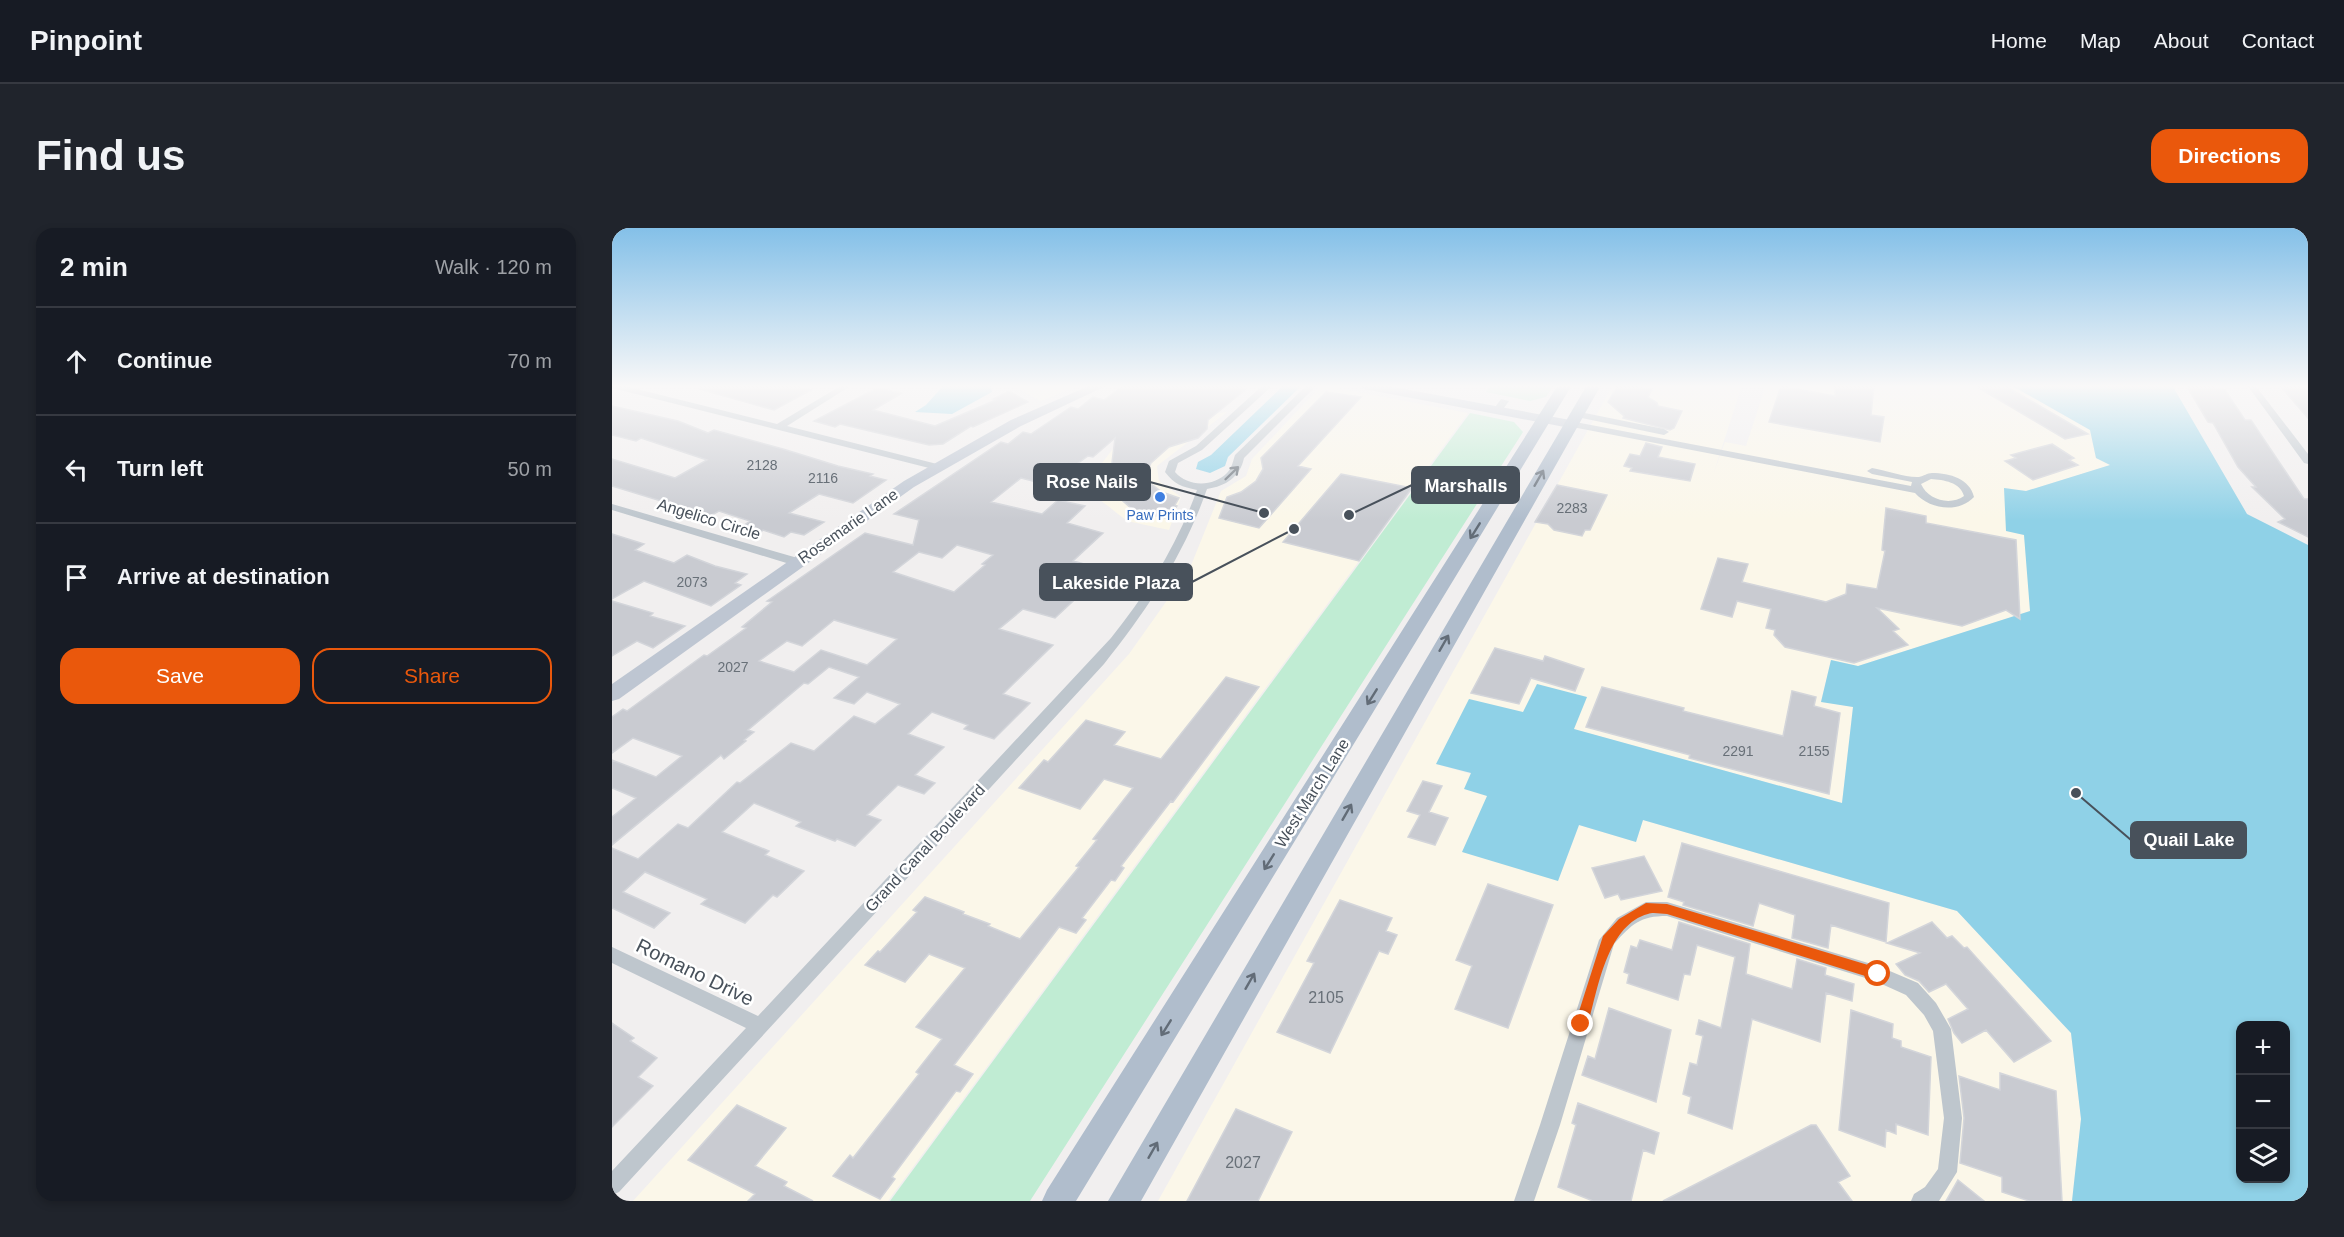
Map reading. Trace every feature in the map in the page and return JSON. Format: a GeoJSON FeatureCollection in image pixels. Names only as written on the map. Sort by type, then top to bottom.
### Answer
{"type":"FeatureCollection","features":[{"type":"Feature","properties":{"kind":"main road","name":"West March Lane"},"geometry":{"type":"LineString","coordinates":[[1058,1201],[1537,430]]}},
{"type":"Feature","properties":{"kind":"main road"},"geometry":{"type":"LineString","coordinates":[[1124,1201],[1565,430]]}},
{"type":"Feature","properties":{"kind":"street"},"geometry":{"type":"LineString","coordinates":[[792,430],[937,467]]}},
{"type":"Feature","properties":{"kind":"street","name":"Rosemarie Lane"},"geometry":{"type":"LineString","coordinates":[[615,689],[877,505],[937,467],[1003,430]]}},
{"type":"Feature","properties":{"kind":"street"},"geometry":{"type":"LineString","coordinates":[[1218,430],[1199,448],[1178,458],[1172,464],[1170,472],[1173,477],[1186,484],[1203,487],[1220,482],[1233,475],[1239,466],[1239,458],[1267,430]]}},
{"type":"Feature","properties":{"kind":"street"},"geometry":{"type":"LineString","coordinates":[[1632,430],[1919,485]]}},
{"type":"Feature","properties":{"kind":"street"},"geometry":{"type":"LineString","coordinates":[[2285,430],[2308,461]]}},
{"type":"Feature","properties":{"kind":"street","name":"Grand Canal Boulevard"},"geometry":{"type":"LineString","coordinates":[[612,1185],[1099,661],[1131,623],[1161,581],[1181,544],[1203,487]]}},
{"type":"Feature","properties":{"kind":"street","name":"Angelico Circle"},"geometry":{"type":"LineString","coordinates":[[612,507],[797,562]]}},
{"type":"Feature","properties":{"kind":"street"},"geometry":{"type":"LineString","coordinates":[[1531,1199],[1607,940],[1623,923],[1646,909],[1667,909],[1878,974],[1912,989],[1930,1009],[1942,1029],[1953,1118],[1947,1172],[1932,1194],[1921,1201]]}},
{"type":"Feature","properties":{"kind":"street","name":"Romano Drive"},"geometry":{"type":"LineString","coordinates":[[612,955],[760,1026]]}},
{"type":"Feature","properties":{"kind":"shaded area"},"geometry":{"type":"Polygon","coordinates":[[[1145,430],[1203,430],[1157,466],[1159,481],[1181,497],[1169,530],[1127,521],[1099,499],[1095,472],[1116,445],[1145,430]]]}},
{"type":"Feature","properties":{"kind":"shaded area"},"geometry":{"type":"Polygon","coordinates":[[[1279,430],[1455,430],[888,1201],[633,1201],[1129,654],[1190,568],[1221,491],[1246,476],[1252,459],[1279,430]]]}},
{"type":"Feature","properties":{"kind":"shaded area"},"geometry":{"type":"Polygon","coordinates":[[[1588,430],[1727,430],[1714,472],[1725,442],[1746,446],[1751,430],[2090,430],[2096,458],[2111,465],[2026,491],[2005,488],[2024,534],[2031,611],[1858,666],[1831,660],[1821,701],[1853,707],[1842,803],[1573,729],[1523,713],[1436,764],[1471,774],[1558,881],[1579,825],[1636,842],[1643,820],[1957,911],[2071,1033],[2081,1119],[2072,1201],[1158,1201],[1588,430]]]}},
{"type":"Feature","properties":{"kind":"green space"},"geometry":{"type":"Polygon","coordinates":[[[1457,430],[1522,430],[1523,432],[1030,1201],[890,1201],[1457,430]]]}},
{"type":"Feature","properties":{"kind":"water"},"geometry":{"type":"Polygon","coordinates":[[[1237,430],[1255,430],[1228,457],[1225,466],[1210,473],[1196,469],[1198,462],[1211,455],[1237,430]]]}},
{"type":"Feature","properties":{"kind":"water"},"geometry":{"type":"Polygon","coordinates":[[[2090,430],[2198,430],[2247,514],[2308,545],[2308,1201],[2072,1201],[2081,1119],[2071,1033],[1957,911],[1643,820],[1636,842],[1579,825],[1558,881],[1462,852],[1487,796],[1464,789],[1471,773],[1436,764],[1469,699],[1523,712],[1537,684],[1587,697],[1574,729],[1842,803],[1853,707],[1821,702],[1831,660],[1858,666],[2030,611],[2024,535],[2006,531],[2004,488],[2026,491],[2110,465],[2096,458],[2090,430]]]}},
{"type":"Feature","properties":{"kind":"building"},"geometry":{"type":"Polygon","coordinates":[[[612,430],[702,430],[708,433],[715,430],[873,474],[870,476],[886,480],[853,503],[819,494],[789,513],[824,522],[804,535],[791,532],[784,537],[743,526],[750,521],[719,511],[710,516],[612,486],[612,459],[675,478],[707,460],[641,438],[636,441],[612,435],[612,430]]]}},
{"type":"Feature","properties":{"kind":"building"},"geometry":{"type":"Polygon","coordinates":[[[867,430],[964,430],[943,444],[929,445],[867,430]]]}},
{"type":"Feature","properties":{"kind":"building"},"geometry":{"type":"Polygon","coordinates":[[[1036,430],[1206,430],[1198,438],[1169,447],[1151,463],[1147,472],[1150,483],[1162,492],[1179,498],[1175,505],[1177,506],[1167,519],[1132,509],[1115,494],[1110,479],[1115,438],[1093,457],[1088,456],[1048,485],[1021,478],[991,502],[1042,514],[1058,500],[1085,506],[1067,523],[1103,533],[1073,561],[1095,567],[1077,585],[1087,588],[1055,618],[1023,609],[999,629],[1053,645],[1003,694],[1030,703],[994,739],[964,729],[968,725],[932,712],[908,734],[944,747],[915,775],[935,783],[924,794],[898,785],[867,815],[881,820],[855,846],[796,826],[801,822],[754,803],[722,832],[769,851],[765,855],[804,871],[777,897],[773,895],[745,923],[701,904],[707,899],[645,872],[623,892],[670,913],[654,928],[612,908],[612,848],[638,859],[678,824],[688,828],[737,782],[740,783],[791,743],[814,751],[854,716],[875,724],[900,704],[867,692],[854,704],[834,698],[859,677],[829,667],[808,684],[804,683],[748,730],[754,732],[744,740],[746,741],[724,759],[721,755],[612,845],[612,817],[636,798],[612,788],[612,760],[656,777],[682,756],[633,738],[612,753],[612,717],[623,709],[627,711],[704,655],[707,656],[746,628],[742,627],[772,602],[767,601],[865,533],[913,545],[919,520],[894,514],[1001,442],[1008,444],[1023,432],[1031,434],[1036,430]],[[957,545],[942,558],[919,552],[893,572],[954,592],[993,555],[957,545]],[[834,620],[802,646],[787,641],[759,661],[794,672],[821,650],[867,665],[897,639],[834,620]]]}},
{"type":"Feature","properties":{"kind":"building"},"geometry":{"type":"Polygon","coordinates":[[[1288,430],[1330,430],[1298,466],[1311,469],[1259,528],[1219,518],[1227,497],[1241,492],[1256,481],[1263,469],[1261,458],[1288,430]]]}},
{"type":"Feature","properties":{"kind":"building"},"geometry":{"type":"Polygon","coordinates":[[[1816,430],[1882,430],[1880,442],[1816,430]]]}},
{"type":"Feature","properties":{"kind":"building"},"geometry":{"type":"Polygon","coordinates":[[[2051,430],[2082,430],[2088,434],[2065,439],[2051,430]]]}},
{"type":"Feature","properties":{"kind":"building"},"geometry":{"type":"Polygon","coordinates":[[[2217,430],[2258,430],[2304,499],[2308,499],[2308,537],[2278,522],[2285,519],[2252,487],[2256,487],[2238,467],[2217,430]]]}},
{"type":"Feature","properties":{"kind":"building"},"geometry":{"type":"Polygon","coordinates":[[[1646,443],[1662,447],[1658,457],[1695,464],[1690,481],[1630,471],[1632,468],[1624,466],[1630,454],[1640,456],[1646,443]]]}},
{"type":"Feature","properties":{"kind":"building"},"geometry":{"type":"Polygon","coordinates":[[[2052,444],[2074,458],[2069,460],[2078,465],[2033,480],[2005,461],[2016,458],[2011,455],[2052,444]]]}},
{"type":"Feature","properties":{"kind":"building"},"geometry":{"type":"Polygon","coordinates":[[[1341,474],[1412,488],[1359,561],[1283,542],[1341,474]]]}},
{"type":"Feature","properties":{"kind":"building"},"geometry":{"type":"Polygon","coordinates":[[[1557,485],[1607,495],[1590,530],[1585,530],[1582,536],[1554,530],[1548,524],[1535,522],[1557,485]]]}},
{"type":"Feature","properties":{"kind":"building"},"geometry":{"type":"Polygon","coordinates":[[[1886,508],[1926,516],[1926,523],[2016,540],[2020,619],[2006,610],[1962,626],[1877,608],[1899,629],[1893,631],[1908,645],[1854,663],[1785,647],[1774,635],[1775,630],[1766,628],[1771,609],[1737,601],[1732,617],[1701,609],[1718,558],[1748,564],[1742,582],[1826,602],[1846,594],[1847,584],[1877,589],[1885,551],[1882,550],[1886,508]]]}},
{"type":"Feature","properties":{"kind":"building"},"geometry":{"type":"Polygon","coordinates":[[[612,534],[644,544],[635,550],[674,563],[687,555],[715,566],[747,574],[735,583],[741,585],[711,606],[644,581],[612,599],[612,534]]]}},
{"type":"Feature","properties":{"kind":"building"},"geometry":{"type":"Polygon","coordinates":[[[612,601],[653,613],[650,616],[685,626],[653,648],[637,641],[612,656],[612,601]]]}},
{"type":"Feature","properties":{"kind":"building"},"geometry":{"type":"Polygon","coordinates":[[[1495,648],[1543,661],[1545,656],[1584,669],[1575,691],[1531,678],[1519,704],[1471,693],[1495,648]]]}},
{"type":"Feature","properties":{"kind":"building"},"geometry":{"type":"Polygon","coordinates":[[[1226,677],[1259,687],[1173,802],[1171,801],[1121,866],[1124,868],[1115,881],[1111,880],[1082,918],[1086,920],[1076,933],[1059,927],[954,1065],[973,1074],[960,1092],[956,1091],[892,1177],[895,1179],[880,1199],[833,1176],[850,1155],[853,1158],[919,1074],[916,1072],[942,1039],[916,1027],[965,968],[929,954],[905,982],[865,965],[917,912],[913,910],[925,897],[964,912],[963,914],[1020,939],[1079,867],[1076,866],[1097,840],[1093,839],[1133,788],[1104,779],[1080,809],[1019,788],[1044,760],[1048,762],[1086,720],[1125,732],[1114,745],[1161,759],[1226,677]]]}},
{"type":"Feature","properties":{"kind":"building"},"geometry":{"type":"Polygon","coordinates":[[[1602,687],[1684,708],[1683,711],[1783,736],[1792,691],[1816,697],[1814,706],[1840,713],[1829,794],[1689,758],[1690,755],[1586,727],[1602,687]]]}},
{"type":"Feature","properties":{"kind":"building"},"geometry":{"type":"Polygon","coordinates":[[[1423,781],[1442,786],[1429,812],[1448,818],[1435,845],[1408,837],[1420,815],[1407,811],[1423,781]]]}},
{"type":"Feature","properties":{"kind":"building"},"geometry":{"type":"Polygon","coordinates":[[[1682,843],[1889,903],[1886,942],[1831,925],[1828,948],[1792,938],[1795,915],[1759,903],[1753,926],[1683,905],[1684,902],[1668,897],[1682,843]]]}},
{"type":"Feature","properties":{"kind":"building"},"geometry":{"type":"Polygon","coordinates":[[[1644,856],[1662,891],[1621,900],[1618,894],[1605,898],[1592,868],[1644,856]]]}},
{"type":"Feature","properties":{"kind":"building"},"geometry":{"type":"Polygon","coordinates":[[[1488,884],[1553,905],[1508,1028],[1455,1009],[1472,966],[1456,960],[1488,884]]]}},
{"type":"Feature","properties":{"kind":"building"},"geometry":{"type":"Polygon","coordinates":[[[1340,900],[1392,918],[1386,931],[1397,935],[1388,954],[1379,951],[1330,1053],[1277,1032],[1314,963],[1307,961],[1340,900]]]}},
{"type":"Feature","properties":{"kind":"building"},"geometry":{"type":"Polygon","coordinates":[[[1679,922],[1750,944],[1746,974],[1792,989],[1797,959],[1826,968],[1825,975],[1854,984],[1852,1001],[1826,993],[1820,1042],[1752,1019],[1732,1129],[1688,1113],[1691,1097],[1683,1094],[1690,1063],[1697,1065],[1703,1036],[1696,1034],[1699,1020],[1721,1028],[1735,957],[1697,945],[1690,975],[1684,974],[1678,1000],[1627,983],[1629,974],[1624,972],[1631,946],[1637,948],[1640,940],[1672,950],[1679,922]]]}},
{"type":"Feature","properties":{"kind":"building"},"geometry":{"type":"Polygon","coordinates":[[[1932,922],[1947,938],[1952,936],[1964,948],[1967,947],[2051,1041],[2014,1062],[1986,1030],[1962,1043],[1954,1033],[1948,1019],[1968,1009],[1946,984],[1929,992],[1919,981],[1905,975],[1896,964],[1920,953],[1887,943],[1932,922]]]}},
{"type":"Feature","properties":{"kind":"building"},"geometry":{"type":"Polygon","coordinates":[[[1609,1008],[1671,1030],[1656,1102],[1582,1075],[1588,1056],[1595,1059],[1609,1008]]]}},
{"type":"Feature","properties":{"kind":"building"},"geometry":{"type":"Polygon","coordinates":[[[1851,1010],[1893,1024],[1892,1038],[1901,1041],[1901,1047],[1931,1057],[1928,1135],[1896,1124],[1896,1134],[1886,1130],[1885,1147],[1839,1130],[1851,1010]]]}},
{"type":"Feature","properties":{"kind":"building"},"geometry":{"type":"Polygon","coordinates":[[[612,1023],[634,1038],[630,1041],[657,1058],[638,1077],[653,1086],[612,1127],[612,1023]]]}},
{"type":"Feature","properties":{"kind":"building"},"geometry":{"type":"Polygon","coordinates":[[[2000,1073],[2056,1091],[2062,1201],[2029,1201],[2002,1192],[2002,1177],[1960,1163],[1964,1118],[1959,1076],[2000,1090],[2000,1073]]]}},
{"type":"Feature","properties":{"kind":"building"},"geometry":{"type":"Polygon","coordinates":[[[1578,1103],[1659,1133],[1654,1154],[1643,1150],[1631,1201],[1593,1201],[1558,1187],[1576,1125],[1572,1123],[1578,1103]]]}},
{"type":"Feature","properties":{"kind":"building"},"geometry":{"type":"Polygon","coordinates":[[[737,1105],[786,1128],[755,1166],[787,1182],[784,1186],[813,1201],[748,1201],[755,1194],[688,1160],[737,1105]]]}},
{"type":"Feature","properties":{"kind":"building"},"geometry":{"type":"Polygon","coordinates":[[[1236,1109],[1292,1132],[1258,1201],[1187,1201],[1236,1109]]]}},
{"type":"Feature","properties":{"kind":"building"},"geometry":{"type":"Polygon","coordinates":[[[1811,1125],[1816,1125],[1850,1176],[1838,1182],[1852,1201],[1663,1201],[1811,1125]]]}},
{"type":"Feature","properties":{"kind":"building"},"geometry":{"type":"Polygon","coordinates":[[[1958,1180],[1984,1201],[1946,1201],[1958,1180]]]}},
{"type":"Feature","properties":{"kind":"place","name":"Paw Prints"},"geometry":{"type":"Point","coordinates":[1160,497]}},
{"type":"Feature","properties":{"kind":"place","name":"Rose Nails"},"geometry":{"type":"Point","coordinates":[1264,513]}},
{"type":"Feature","properties":{"kind":"place","name":"Marshalls"},"geometry":{"type":"Point","coordinates":[1349,515]}},
{"type":"Feature","properties":{"kind":"place","name":"Lakeside Plaza"},"geometry":{"type":"Point","coordinates":[1294,529]}},
{"type":"Feature","properties":{"kind":"place","name":"Quail Lake"},"geometry":{"type":"Point","coordinates":[2076,793]}},
{"type":"Feature","properties":{"kind":"route"},"geometry":{"type":"LineString","coordinates":[[1581,1024],[1607,940],[1623,923],[1646,909],[1667,909],[1878,974]]}}]}
